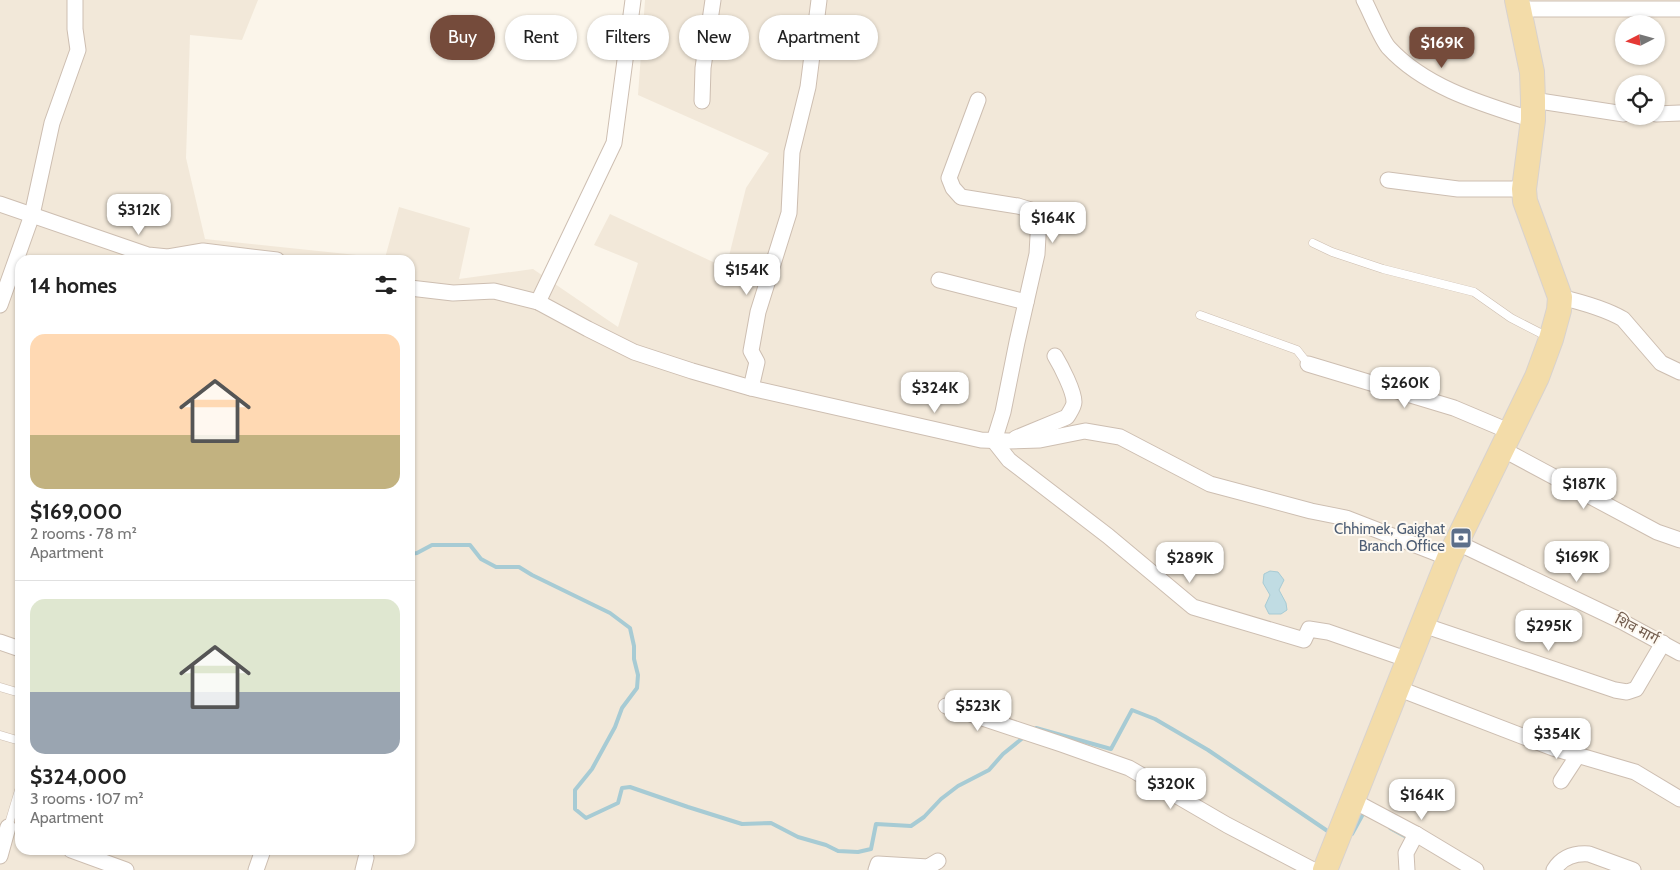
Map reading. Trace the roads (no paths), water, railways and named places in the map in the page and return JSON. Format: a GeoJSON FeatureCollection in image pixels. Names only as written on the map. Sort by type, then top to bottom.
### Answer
{"type":"FeatureCollection","features":[{"type":"Feature","properties":{"kind":"main road"},"geometry":{"type":"LineString","coordinates":[[1325,870],[1453,550],[1538,377],[1551,339],[1558,310],[1560,297],[1525,201],[1524,189],[1533,110],[1532,72],[1518,5]]}},
{"type":"Feature","properties":{"kind":"street"},"geometry":{"type":"LineString","coordinates":[[18,255],[32,215],[52,122],[78,50],[75,0]]}},
{"type":"Feature","properties":{"kind":"street"},"geometry":{"type":"LineString","coordinates":[[538,302],[614,143],[633,0]]}},
{"type":"Feature","properties":{"kind":"street"},"geometry":{"type":"LineString","coordinates":[[702,101],[703,68],[713,0]]}},
{"type":"Feature","properties":{"kind":"street"},"geometry":{"type":"LineString","coordinates":[[751,388],[757,362],[750,351],[758,312],[789,213],[792,152],[808,87],[819,0]]}},
{"type":"Feature","properties":{"kind":"street"},"geometry":{"type":"LineString","coordinates":[[1364,0],[1387,47],[1409,66],[1438,84],[1480,103],[1533,110],[1615,114]]}},
{"type":"Feature","properties":{"kind":"street"},"geometry":{"type":"LineString","coordinates":[[1518,5],[1680,9]]}},
{"type":"Feature","properties":{"kind":"street"},"geometry":{"type":"LineString","coordinates":[[978,100],[949,178],[953,188],[961,196],[1018,206],[1031,210],[1039,218],[1037,254],[1003,412],[1001,441],[1009,460],[1108,536],[1194,607],[1304,640],[1309,628],[1328,632],[1408,660]]}},
{"type":"Feature","properties":{"kind":"street"},"geometry":{"type":"LineString","coordinates":[[1665,114],[1680,113]]}},
{"type":"Feature","properties":{"kind":"street"},"geometry":{"type":"LineString","coordinates":[[1388,180],[1458,190],[1524,189]]}},
{"type":"Feature","properties":{"kind":"street"},"geometry":{"type":"LineString","coordinates":[[0,204],[153,255]]}},
{"type":"Feature","properties":{"kind":"street"},"geometry":{"type":"LineString","coordinates":[[183,255],[203,251],[236,255]]}},
{"type":"Feature","properties":{"kind":"street"},"geometry":{"type":"LineString","coordinates":[[0,305],[15,263]]}},
{"type":"Feature","properties":{"kind":"street"},"geometry":{"type":"LineString","coordinates":[[939,280],[1026,302]]}},
{"type":"Feature","properties":{"kind":"street","name":"शिव मार्ग"},"geometry":{"type":"LineString","coordinates":[[415,289],[453,293],[494,291],[538,302],[634,352],[751,388],[955,434],[1001,441],[1040,440],[1086,431],[1120,437],[1210,484],[1294,507],[1346,518],[1453,550],[1621,620],[1680,653]]}},
{"type":"Feature","properties":{"kind":"street"},"geometry":{"type":"LineString","coordinates":[[1560,297],[1578,301],[1622,318],[1661,362],[1680,372]]}},
{"type":"Feature","properties":{"kind":"street"},"geometry":{"type":"LineString","coordinates":[[1001,441],[1066,417],[1071,410],[1074,402],[1066,376],[1055,356]]}},
{"type":"Feature","properties":{"kind":"street"},"geometry":{"type":"LineString","coordinates":[[1308,364],[1454,408],[1657,532],[1680,540]]}},
{"type":"Feature","properties":{"kind":"street"},"geometry":{"type":"LineString","coordinates":[[1423,624],[1615,690],[1626,692],[1636,690],[1663,643]]}},
{"type":"Feature","properties":{"kind":"street"},"geometry":{"type":"LineString","coordinates":[[0,642],[15,647]]}},
{"type":"Feature","properties":{"kind":"street"},"geometry":{"type":"LineString","coordinates":[[1397,688],[1553,748],[1635,772],[1680,799]]}},
{"type":"Feature","properties":{"kind":"street"},"geometry":{"type":"LineString","coordinates":[[946,706],[1036,735],[1128,768],[1227,825],[1313,870]]}},
{"type":"Feature","properties":{"kind":"street"},"geometry":{"type":"LineString","coordinates":[[1561,781],[1578,755]]}},
{"type":"Feature","properties":{"kind":"street"},"geometry":{"type":"LineString","coordinates":[[1352,800],[1414,839],[1476,870]]}},
{"type":"Feature","properties":{"kind":"street"},"geometry":{"type":"LineString","coordinates":[[0,856],[9,828]]}},
{"type":"Feature","properties":{"kind":"street"},"geometry":{"type":"LineString","coordinates":[[1407,870],[1406,853],[1414,839]]}},
{"type":"Feature","properties":{"kind":"street"},"geometry":{"type":"LineString","coordinates":[[1554,870],[1563,860],[1583,854],[1589,854],[1633,870]]}},
{"type":"Feature","properties":{"kind":"street"},"geometry":{"type":"LineString","coordinates":[[85,855],[126,870]]}},
{"type":"Feature","properties":{"kind":"street"},"geometry":{"type":"LineString","coordinates":[[256,870],[260,855]]}},
{"type":"Feature","properties":{"kind":"street"},"geometry":{"type":"LineString","coordinates":[[876,870],[878,864],[928,868],[938,861]]}},
{"type":"Feature","properties":{"kind":"lane"},"geometry":{"type":"LineString","coordinates":[[1313,243],[1332,252],[1383,269],[1474,292],[1511,318],[1551,339]]}},
{"type":"Feature","properties":{"kind":"lane"},"geometry":{"type":"LineString","coordinates":[[1200,315],[1297,350],[1308,364]]}},
{"type":"Feature","properties":{"kind":"lane"},"geometry":{"type":"LineString","coordinates":[[0,687],[15,692]]}},
{"type":"Feature","properties":{"kind":"lane"},"geometry":{"type":"LineString","coordinates":[[0,735],[15,740]]}},
{"type":"Feature","properties":{"kind":"lane"},"geometry":{"type":"LineString","coordinates":[[9,828],[15,806]]}},
{"type":"Feature","properties":{"kind":"water"},"geometry":{"type":"Polygon","coordinates":[[[1270,571],[1278,572],[1284,580],[1279,590],[1286,603],[1287,610],[1281,614],[1269,614],[1265,606],[1270,595],[1263,583],[1264,574],[1270,571]]]}},
{"type":"Feature","properties":{"kind":"waterway"},"geometry":{"type":"LineString","coordinates":[[415,553],[432,545],[470,545],[481,559],[496,567],[519,567],[610,613],[630,628],[638,675],[637,688],[622,708],[615,727],[592,769],[575,790],[575,809],[586,818],[618,803],[622,788],[630,787],[742,824],[771,823],[798,837],[826,845],[838,851],[858,852],[871,849],[876,824],[911,826],[924,817],[941,799],[958,786],[989,770],[1003,754],[1024,737]]}},
{"type":"Feature","properties":{"kind":"waterway"},"geometry":{"type":"LineString","coordinates":[[1036,728],[1111,749],[1132,710],[1155,719],[1208,750],[1329,832]]}},
{"type":"Feature","properties":{"kind":"waterway"},"geometry":{"type":"LineString","coordinates":[[1352,834],[1363,814]]}},
{"type":"Feature","properties":{"kind":"waterway"},"geometry":{"type":"LineString","coordinates":[[1390,828],[1410,839]]}},
{"type":"Feature","properties":{"kind":"place","name":"Chhimek, Gaighat Branch Office"},"geometry":{"type":"Point","coordinates":[1461,538]}}]}
